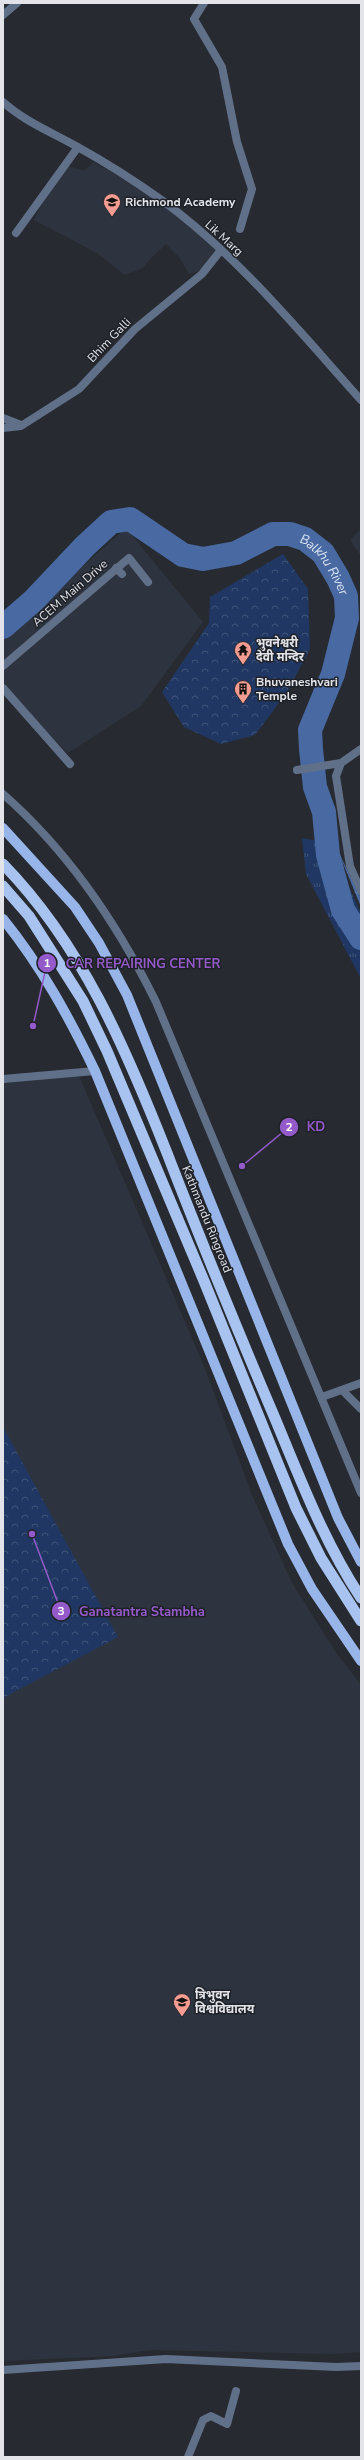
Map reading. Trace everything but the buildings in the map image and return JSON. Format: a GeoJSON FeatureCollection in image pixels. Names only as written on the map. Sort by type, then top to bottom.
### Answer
{"type":"FeatureCollection","features":[{"type":"Feature","properties":{"kind":"highway","name":"Kathmandu Ringroad"},"geometry":{"type":"LineString","coordinates":[[3,864],[37,902],[60,934],[105,1009],[134,1070],[213,1272],[314,1512],[342,1570],[361,1598]]}},
{"type":"Feature","properties":{"kind":"highway"},"geometry":{"type":"LineString","coordinates":[[3,886],[29,916],[83,1001],[108,1051],[296,1508],[321,1558],[361,1621]]}},
{"type":"Feature","properties":{"kind":"main road"},"geometry":{"type":"LineString","coordinates":[[3,828],[75,907],[99,943],[127,995],[338,1518],[361,1562]]}},
{"type":"Feature","properties":{"kind":"main road"},"geometry":{"type":"LineString","coordinates":[[3,919],[28,949],[53,990],[95,1071],[288,1544],[312,1589],[361,1661]]}},
{"type":"Feature","properties":{"kind":"street"},"geometry":{"type":"LineString","coordinates":[[3,15],[17,3]]}},
{"type":"Feature","properties":{"kind":"street"},"geometry":{"type":"LineString","coordinates":[[201,4],[194,19],[222,67],[237,142],[252,189],[240,229]]}},
{"type":"Feature","properties":{"kind":"street","name":"Lik Marg"},"geometry":{"type":"LineString","coordinates":[[3,102],[14,111],[78,147],[163,201],[222,250],[267,295],[361,400]]}},
{"type":"Feature","properties":{"kind":"street"},"geometry":{"type":"LineString","coordinates":[[16,233],[78,147]]}},
{"type":"Feature","properties":{"kind":"street","name":"Bhim Galli"},"geometry":{"type":"LineString","coordinates":[[3,428],[21,426],[79,389],[135,329],[202,274],[222,250]]}},
{"type":"Feature","properties":{"kind":"street"},"geometry":{"type":"LineString","coordinates":[[3,418],[21,426]]}},
{"type":"Feature","properties":{"kind":"street","name":"ACEM Main Drive"},"geometry":{"type":"LineString","coordinates":[[3,666],[119,571],[129,558],[148,582]]}},
{"type":"Feature","properties":{"kind":"street"},"geometry":{"type":"LineString","coordinates":[[3,688],[70,764]]}},
{"type":"Feature","properties":{"kind":"street"},"geometry":{"type":"LineString","coordinates":[[297,770],[341,763],[361,749]]}},
{"type":"Feature","properties":{"kind":"street"},"geometry":{"type":"LineString","coordinates":[[341,763],[336,776],[350,866],[361,891]]}},
{"type":"Feature","properties":{"kind":"street"},"geometry":{"type":"LineString","coordinates":[[3,794],[74,869],[108,915],[132,952],[156,1002],[361,1493]]}},
{"type":"Feature","properties":{"kind":"street"},"geometry":{"type":"LineString","coordinates":[[3,1079],[95,1071]]}},
{"type":"Feature","properties":{"kind":"street"},"geometry":{"type":"LineString","coordinates":[[322,1397],[361,1383]]}},
{"type":"Feature","properties":{"kind":"street"},"geometry":{"type":"LineString","coordinates":[[342,1390],[361,1409]]}},
{"type":"Feature","properties":{"kind":"street"},"geometry":{"type":"LineString","coordinates":[[3,2370],[166,2359],[336,2367],[361,2366]]}},
{"type":"Feature","properties":{"kind":"street"},"geometry":{"type":"LineString","coordinates":[[188,2457],[203,2420],[211,2416],[227,2424],[236,2391]]}},
{"type":"Feature","properties":{"kind":"shaded area","name":"Richmond Academy"},"geometry":{"type":"Polygon","coordinates":[[[93,162],[187,215],[220,253],[204,270],[189,274],[179,257],[166,244],[149,260],[143,268],[125,275],[97,253],[34,220],[50,188],[65,165],[84,171],[93,162]]]}},
{"type":"Feature","properties":{"kind":"shaded area"},"geometry":{"type":"Polygon","coordinates":[[[126,528],[203,622],[141,706],[68,753],[3,689],[3,637],[126,528]]]}},
{"type":"Feature","properties":{"kind":"shaded area"},"geometry":{"type":"Polygon","coordinates":[[[361,529],[361,556],[350,540],[361,529]]]}},
{"type":"Feature","properties":{"kind":"shaded area","name":"त्रिभुवन विश्वविद्यालय"},"geometry":{"type":"Polygon","coordinates":[[[79,1076],[204,1366],[252,1495],[292,1583],[337,1654],[361,1685],[361,2352],[332,2354],[150,2350],[112,2356],[3,2361],[3,1082],[79,1076]]]}},
{"type":"Feature","properties":{"kind":"green space"},"geometry":{"type":"Polygon","coordinates":[[[283,554],[308,589],[310,649],[287,692],[255,735],[221,744],[184,727],[162,692],[209,623],[210,597],[283,554]]]}},
{"type":"Feature","properties":{"kind":"green space"},"geometry":{"type":"Polygon","coordinates":[[[302,838],[318,841],[334,849],[343,874],[361,913],[361,979],[306,874],[302,838]]]}},
{"type":"Feature","properties":{"kind":"green space"},"geometry":{"type":"Polygon","coordinates":[[[3,1427],[118,1637],[3,1698],[3,1427]]]}},
{"type":"Feature","properties":{"kind":"water"},"geometry":{"type":"Polygon","coordinates":[[[338,851],[361,898],[361,907],[338,851]]]}},
{"type":"Feature","properties":{"kind":"waterway","name":"Balkhu River"},"geometry":{"type":"LineString","coordinates":[[3,627],[34,600],[85,546],[111,522],[130,519],[183,555],[203,559],[236,553],[273,534],[290,534],[305,539],[323,553],[338,578],[346,596],[347,618],[333,674],[310,730],[311,749],[315,787],[324,812],[328,855],[343,910],[361,938]]}},
{"type":"Feature","properties":{"kind":"place","name":"Richmond Academy"},"geometry":{"type":"Point","coordinates":[112,217]}},
{"type":"Feature","properties":{"kind":"place","name":"भुवनेश्वरी देवी मन्दिर"},"geometry":{"type":"Point","coordinates":[243,665]}},
{"type":"Feature","properties":{"kind":"place","name":"Bhuvaneshvari Temple"},"geometry":{"type":"Point","coordinates":[243,704]}},
{"type":"Feature","properties":{"kind":"place","name":"CAR REPAIRING CENTER"},"geometry":{"type":"Point","coordinates":[33,1026]}},
{"type":"Feature","properties":{"kind":"place","name":"KD"},"geometry":{"type":"Point","coordinates":[242,1166]}},
{"type":"Feature","properties":{"kind":"place","name":"Ganatantra Stambha"},"geometry":{"type":"Point","coordinates":[32,1534]}},
{"type":"Feature","properties":{"kind":"place","name":"त्रिभुवन विश्वविद्यालय"},"geometry":{"type":"Point","coordinates":[182,2017]}}]}
